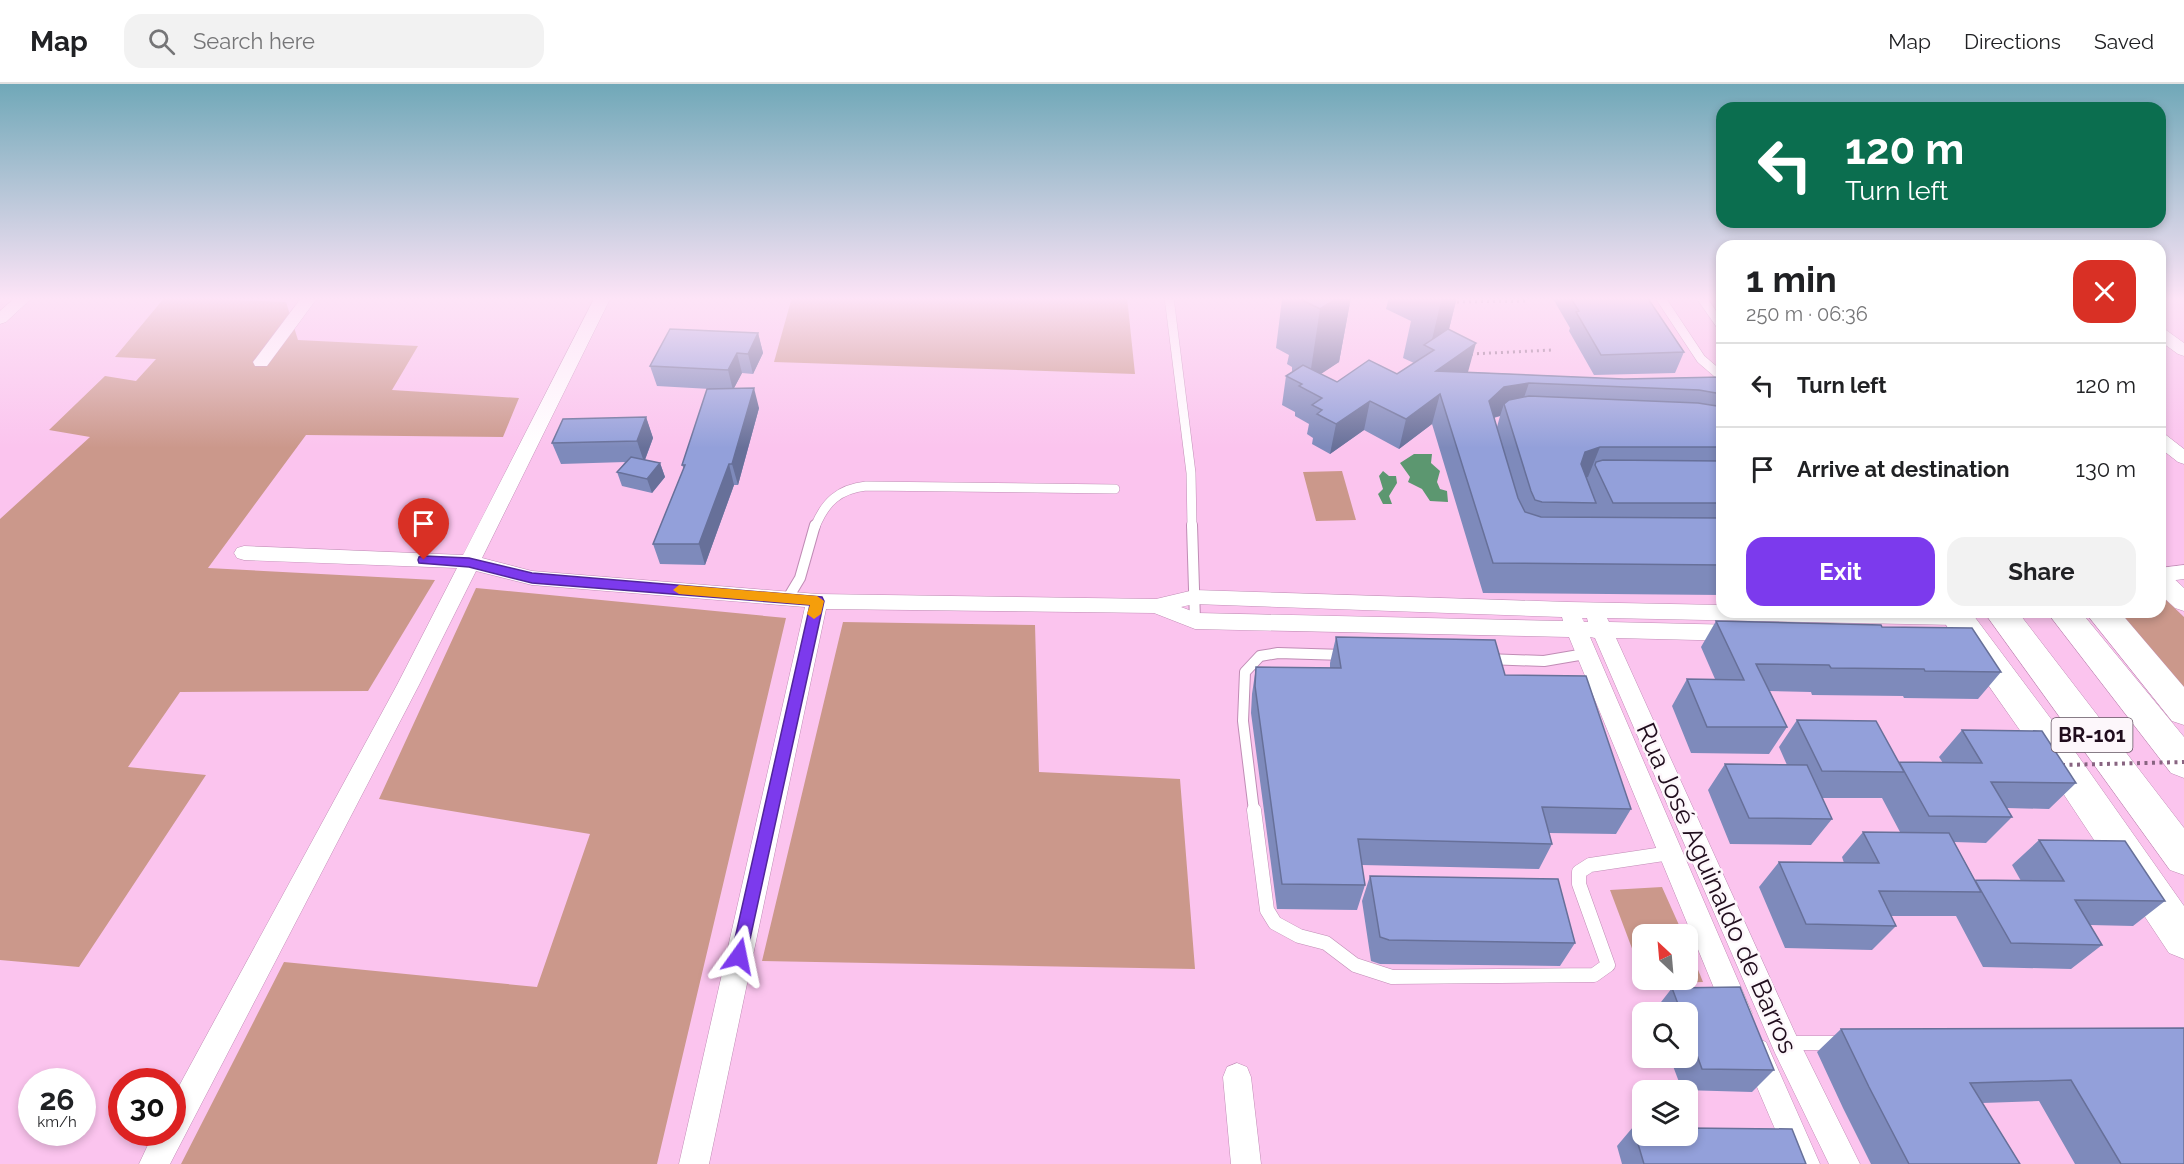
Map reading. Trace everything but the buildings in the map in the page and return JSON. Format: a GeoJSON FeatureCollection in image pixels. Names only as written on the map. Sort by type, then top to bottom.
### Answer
{"type":"FeatureCollection","features":[{"type":"Feature","properties":{"kind":"main road","name":"BR-101"},"geometry":{"type":"LineString","coordinates":[[2004,618],[2184,858]]}},
{"type":"Feature","properties":{"kind":"main road","name":"BR-101"},"geometry":{"type":"LineString","coordinates":[[2068,618],[2184,763]]}},
{"type":"Feature","properties":{"kind":"main road"},"geometry":{"type":"LineString","coordinates":[[2105,618],[2184,711]]}},
{"type":"Feature","properties":{"kind":"main road"},"geometry":{"type":"LineString","coordinates":[[1958,626],[2056,753],[2184,940]]}},
{"type":"Feature","properties":{"kind":"street"},"geometry":{"type":"LineString","coordinates":[[261,362],[272,347]]}},
{"type":"Feature","properties":{"kind":"street"},"geometry":{"type":"LineString","coordinates":[[186,1103],[408,685],[578,347]]}},
{"type":"Feature","properties":{"kind":"street"},"geometry":{"type":"LineString","coordinates":[[2166,444],[2184,459]]}},
{"type":"Feature","properties":{"kind":"street"},"geometry":{"type":"LineString","coordinates":[[244,553],[469,562],[532,578],[817,601],[1156,606],[1194,597],[1853,635]]}},
{"type":"Feature","properties":{"kind":"street"},"geometry":{"type":"LineString","coordinates":[[2166,576],[2184,572]]}},
{"type":"Feature","properties":{"kind":"street"},"geometry":{"type":"LineString","coordinates":[[2166,584],[2184,602]]}},
{"type":"Feature","properties":{"kind":"street"},"geometry":{"type":"LineString","coordinates":[[694,1164],[817,601]]}},
{"type":"Feature","properties":{"kind":"street"},"geometry":{"type":"LineString","coordinates":[[1156,606],[1195,621],[1585,620],[1958,626]]}},
{"type":"Feature","properties":{"kind":"street","name":"Rua José Aguinaldo de Barros"},"geometry":{"type":"LineString","coordinates":[[1585,620],[1585,654],[1730,995],[1805,1164]]}},
{"type":"Feature","properties":{"kind":"street","name":"Rua José Aguinaldo de Barros"},"geometry":{"type":"LineString","coordinates":[[1585,620],[1785,1043],[1845,1164]]}},
{"type":"Feature","properties":{"kind":"street"},"geometry":{"type":"LineString","coordinates":[[1730,995],[1761,991]]}},
{"type":"Feature","properties":{"kind":"street"},"geometry":{"type":"LineString","coordinates":[[1237,1077],[1246,1164]]}},
{"type":"Feature","properties":{"kind":"street"},"geometry":{"type":"LineString","coordinates":[[154,1164],[163,1146]]}},
{"type":"Feature","properties":{"kind":"lane"},"geometry":{"type":"LineString","coordinates":[[1175,347],[1191,473],[1195,621]]}},
{"type":"Feature","properties":{"kind":"lane"},"geometry":{"type":"LineString","coordinates":[[1693,347],[1701,359],[1716,372]]}},
{"type":"Feature","properties":{"kind":"lane"},"geometry":{"type":"LineString","coordinates":[[788,598],[800,579],[818,516],[829,500],[845,490],[886,484],[1115,489]]}},
{"type":"Feature","properties":{"kind":"lane"},"geometry":{"type":"LineString","coordinates":[[1359,656],[1278,653],[1260,656],[1245,672],[1243,721],[1266,910],[1275,922],[1299,936],[1326,944],[1355,965],[1392,977],[1594,975],[1608,964],[1579,884],[1579,872],[1590,865],[1670,852]]}},
{"type":"Feature","properties":{"kind":"lane"},"geometry":{"type":"LineString","coordinates":[[1475,659],[1544,661],[1585,654]]}},
{"type":"Feature","properties":{"kind":"lane"},"geometry":{"type":"LineString","coordinates":[[1785,1043],[1855,1043]]}},
{"type":"Feature","properties":{"kind":"path"},"geometry":{"type":"LineString","coordinates":[[1466,354],[1552,350]]}},
{"type":"Feature","properties":{"kind":"path"},"geometry":{"type":"LineString","coordinates":[[2057,765],[2184,763]]}},
{"type":"Feature","properties":{"kind":"shaded area"},"geometry":{"type":"Polygon","coordinates":[[[123,347],[417,347],[392,390],[519,398],[503,437],[306,435],[208,568],[435,580],[368,691],[180,692],[128,767],[206,775],[79,967],[0,960],[0,519],[90,437],[49,430],[105,376],[136,381],[156,359],[115,357],[123,347]]]}},
{"type":"Feature","properties":{"kind":"shaded area"},"geometry":{"type":"Polygon","coordinates":[[[778,347],[1132,347],[1135,374],[774,362],[778,347]]]}},
{"type":"Feature","properties":{"kind":"shaded area"},"geometry":{"type":"Polygon","coordinates":[[[1414,454],[1432,454],[1431,463],[1440,471],[1437,482],[1440,489],[1447,491],[1448,502],[1430,501],[1422,489],[1408,482],[1410,477],[1400,463],[1414,454]]]}},
{"type":"Feature","properties":{"kind":"shaded area"},"geometry":{"type":"Polygon","coordinates":[[[1342,471],[1356,520],[1316,521],[1303,472],[1342,471]]]}},
{"type":"Feature","properties":{"kind":"shaded area"},"geometry":{"type":"Polygon","coordinates":[[[1383,471],[1389,476],[1396,476],[1397,483],[1389,496],[1392,504],[1383,504],[1378,494],[1383,489],[1379,476],[1383,471]]]}},
{"type":"Feature","properties":{"kind":"shaded area"},"geometry":{"type":"Polygon","coordinates":[[[476,588],[786,618],[657,1164],[181,1164],[284,962],[537,987],[590,834],[379,799],[476,588]]]}},
{"type":"Feature","properties":{"kind":"shaded area"},"geometry":{"type":"Polygon","coordinates":[[[2166,600],[2184,617],[2184,704],[2110,618],[2166,618],[2166,600]]]}},
{"type":"Feature","properties":{"kind":"shaded area"},"geometry":{"type":"Polygon","coordinates":[[[843,622],[1035,625],[1039,772],[1180,779],[1195,969],[762,961],[843,622]]]}},
{"type":"Feature","properties":{"kind":"shaded area"},"geometry":{"type":"Polygon","coordinates":[[[1662,887],[1679,924],[1632,924],[1632,948],[1610,890],[1662,887]]]}},
{"type":"Feature","properties":{"kind":"shaded area"},"geometry":{"type":"Polygon","coordinates":[[[1698,970],[1703,982],[1698,982],[1698,970]]]}},
{"type":"Feature","properties":{"kind":"slow traffic"},"geometry":{"type":"LineString","coordinates":[[679,590],[817,601],[814,614]]}},
{"type":"Feature","properties":{"kind":"route"},"geometry":{"type":"LineString","coordinates":[[424,560],[469,562],[532,578],[817,601],[739,956]]}}]}
